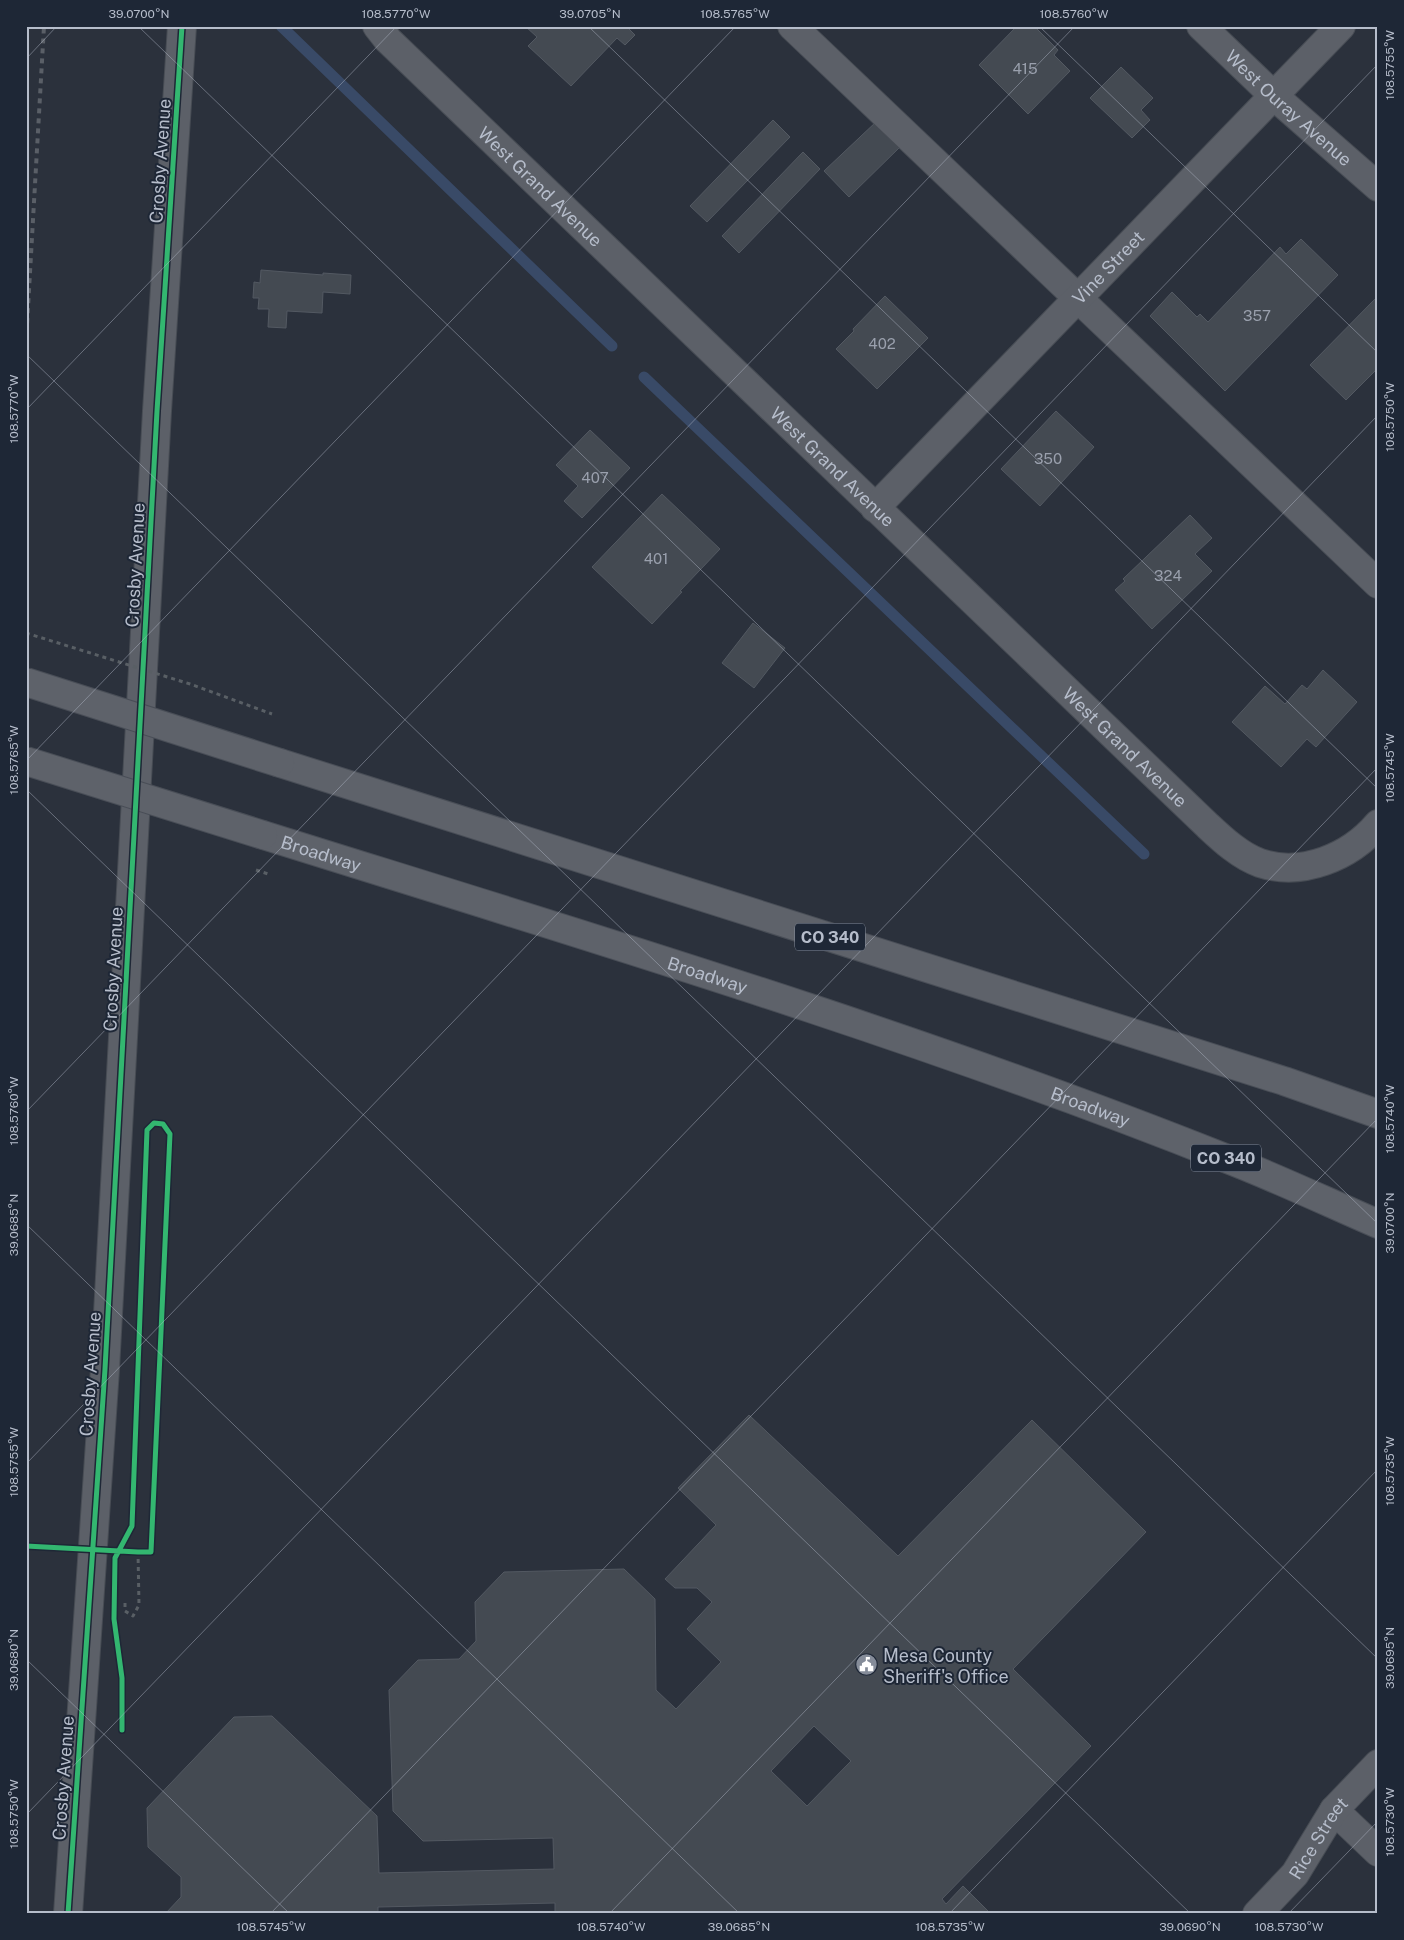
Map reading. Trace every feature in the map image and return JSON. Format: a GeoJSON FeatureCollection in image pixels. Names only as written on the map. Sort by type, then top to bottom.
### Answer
{"type":"FeatureCollection","features":[{"type":"Feature","properties":{"kind":"main road","name":"CO 340"},"geometry":{"type":"LineString","coordinates":[[26,682],[1274,1078],[1378,1114]]}},
{"type":"Feature","properties":{"kind":"main road","name":"Broadway"},"geometry":{"type":"LineString","coordinates":[[26,760],[675,964],[929,1048],[1072,1099],[1228,1159],[1378,1224]]}},
{"type":"Feature","properties":{"kind":"street","name":"Crosby Avenue"},"geometry":{"type":"LineString","coordinates":[[68,1914],[105,1369],[157,421],[182,26]]}},
{"type":"Feature","properties":{"kind":"street","name":"West Grand Avenue"},"geometry":{"type":"LineString","coordinates":[[377,26],[388,40],[874,508],[1199,818],[1227,842],[1259,863],[1287,868],[1310,866],[1343,854],[1378,824]]}},
{"type":"Feature","properties":{"kind":"street"},"geometry":{"type":"LineString","coordinates":[[792,26],[1378,584]]}},
{"type":"Feature","properties":{"kind":"street","name":"West Ouray Avenue"},"geometry":{"type":"LineString","coordinates":[[1201,26],[1274,96],[1378,187]]}},
{"type":"Feature","properties":{"kind":"street","name":"Vine Street"},"geometry":{"type":"LineString","coordinates":[[874,508],[1341,26]]}},
{"type":"Feature","properties":{"kind":"street","name":"Rice Street"},"geometry":{"type":"LineString","coordinates":[[1257,1914],[1294,1874],[1334,1810],[1378,1764]]}},
{"type":"Feature","properties":{"kind":"street"},"geometry":{"type":"LineString","coordinates":[[1334,1810],[1378,1852]]}},
{"type":"Feature","properties":{"kind":"path"},"geometry":{"type":"LineString","coordinates":[[26,633],[190,684],[272,714]]}},
{"type":"Feature","properties":{"kind":"path"},"geometry":{"type":"LineString","coordinates":[[125,1602],[125,1611],[133,1616],[139,1605],[138,1552]]}},
{"type":"Feature","properties":{"kind":"building"},"geometry":{"type":"Polygon","coordinates":[[[525,26],[626,26],[635,35],[625,45],[617,38],[571,86],[528,46],[537,37],[525,26]]]}},
{"type":"Feature","properties":{"kind":"building"},"geometry":{"type":"Polygon","coordinates":[[[1017,26],[1034,26],[1058,50],[1054,55],[1070,71],[1028,114],[979,65],[1017,26]]]}},
{"type":"Feature","properties":{"kind":"building"},"geometry":{"type":"Polygon","coordinates":[[[1121,67],[1153,98],[1141,110],[1150,120],[1132,138],[1090,98],[1121,67]]]}},
{"type":"Feature","properties":{"kind":"building"},"geometry":{"type":"Polygon","coordinates":[[[773,120],[790,137],[707,222],[690,206],[773,120]]]}},
{"type":"Feature","properties":{"kind":"building"},"geometry":{"type":"Polygon","coordinates":[[[877,121],[901,146],[849,197],[824,171],[877,121]]]}},
{"type":"Feature","properties":{"kind":"building"},"geometry":{"type":"Polygon","coordinates":[[[803,152],[820,169],[739,253],[722,236],[803,152]]]}},
{"type":"Feature","properties":{"kind":"building"},"geometry":{"type":"Polygon","coordinates":[[[1301,239],[1338,275],[1225,391],[1150,316],[1172,292],[1197,317],[1200,314],[1208,322],[1280,247],[1286,254],[1301,239]]]}},
{"type":"Feature","properties":{"kind":"building"},"geometry":{"type":"Polygon","coordinates":[[[261,270],[323,275],[323,273],[351,275],[350,294],[323,292],[322,313],[287,311],[286,328],[268,327],[269,309],[258,309],[259,298],[253,298],[254,282],[260,283],[261,270]]]}},
{"type":"Feature","properties":{"kind":"building"},"geometry":{"type":"Polygon","coordinates":[[[885,296],[928,338],[877,389],[836,349],[885,296]]]}},
{"type":"Feature","properties":{"kind":"building"},"geometry":{"type":"Polygon","coordinates":[[[1377,297],[1378,368],[1346,400],[1310,365],[1377,297]]]}},
{"type":"Feature","properties":{"kind":"building"},"geometry":{"type":"Polygon","coordinates":[[[1056,411],[1094,447],[1040,506],[1001,469],[1056,411]]]}},
{"type":"Feature","properties":{"kind":"building"},"geometry":{"type":"Polygon","coordinates":[[[590,430],[630,468],[582,518],[564,501],[578,486],[556,465],[590,430]]]}},
{"type":"Feature","properties":{"kind":"building"},"geometry":{"type":"Polygon","coordinates":[[[662,494],[720,549],[652,624],[592,567],[662,494]]]}},
{"type":"Feature","properties":{"kind":"building"},"geometry":{"type":"Polygon","coordinates":[[[1190,515],[1212,538],[1195,554],[1212,571],[1152,629],[1115,590],[1125,581],[1123,579],[1190,515]]]}},
{"type":"Feature","properties":{"kind":"building"},"geometry":{"type":"Polygon","coordinates":[[[753,623],[785,648],[754,688],[722,663],[753,623]]]}},
{"type":"Feature","properties":{"kind":"building"},"geometry":{"type":"Polygon","coordinates":[[[1323,670],[1357,702],[1316,747],[1307,739],[1281,767],[1232,722],[1265,686],[1285,704],[1302,685],[1307,689],[1323,670]]]}},
{"type":"Feature","properties":{"kind":"building","name":"Mesa County Sheriff's Office"},"geometry":{"type":"Polygon","coordinates":[[[749,1415],[898,1556],[1032,1420],[1146,1532],[1013,1669],[1091,1746],[942,1899],[946,1904],[963,1886],[988,1911],[985,1914],[555,1914],[555,1903],[378,1907],[378,1914],[165,1914],[181,1897],[181,1877],[148,1847],[147,1808],[234,1717],[272,1716],[377,1816],[379,1873],[554,1869],[553,1838],[423,1841],[393,1811],[389,1690],[418,1660],[459,1659],[476,1641],[475,1602],[504,1572],[624,1569],[655,1599],[656,1690],[676,1709],[721,1662],[687,1629],[712,1602],[697,1588],[675,1588],[665,1579],[716,1525],[678,1488],[749,1415]],[[814,1726],[771,1771],[807,1806],[851,1761],[814,1726]]]}},
{"type":"Feature","properties":{"kind":"waterway"},"geometry":{"type":"LineString","coordinates":[[281,26],[612,346]]}},
{"type":"Feature","properties":{"kind":"waterway"},"geometry":{"type":"LineString","coordinates":[[644,377],[1144,854]]}},
{"type":"Feature","properties":{"kind":"railway"},"geometry":{"type":"LineString","coordinates":[[26,343],[44,26]]}},
{"type":"Feature","properties":{"kind":"cycle path"},"geometry":{"type":"LineString","coordinates":[[68,1914],[105,1369],[157,411],[182,26]]}},
{"type":"Feature","properties":{"kind":"cycle path"},"geometry":{"type":"LineString","coordinates":[[26,1546],[138,1552],[151,1552],[170,1134],[163,1124],[154,1123],[147,1130],[132,1526],[115,1558],[114,1619],[122,1678],[122,1730]]}},
{"type":"Feature","properties":{"kind":"place","name":"Mesa County Sheriff's Office"},"geometry":{"type":"Point","coordinates":[867,1665]}}]}
